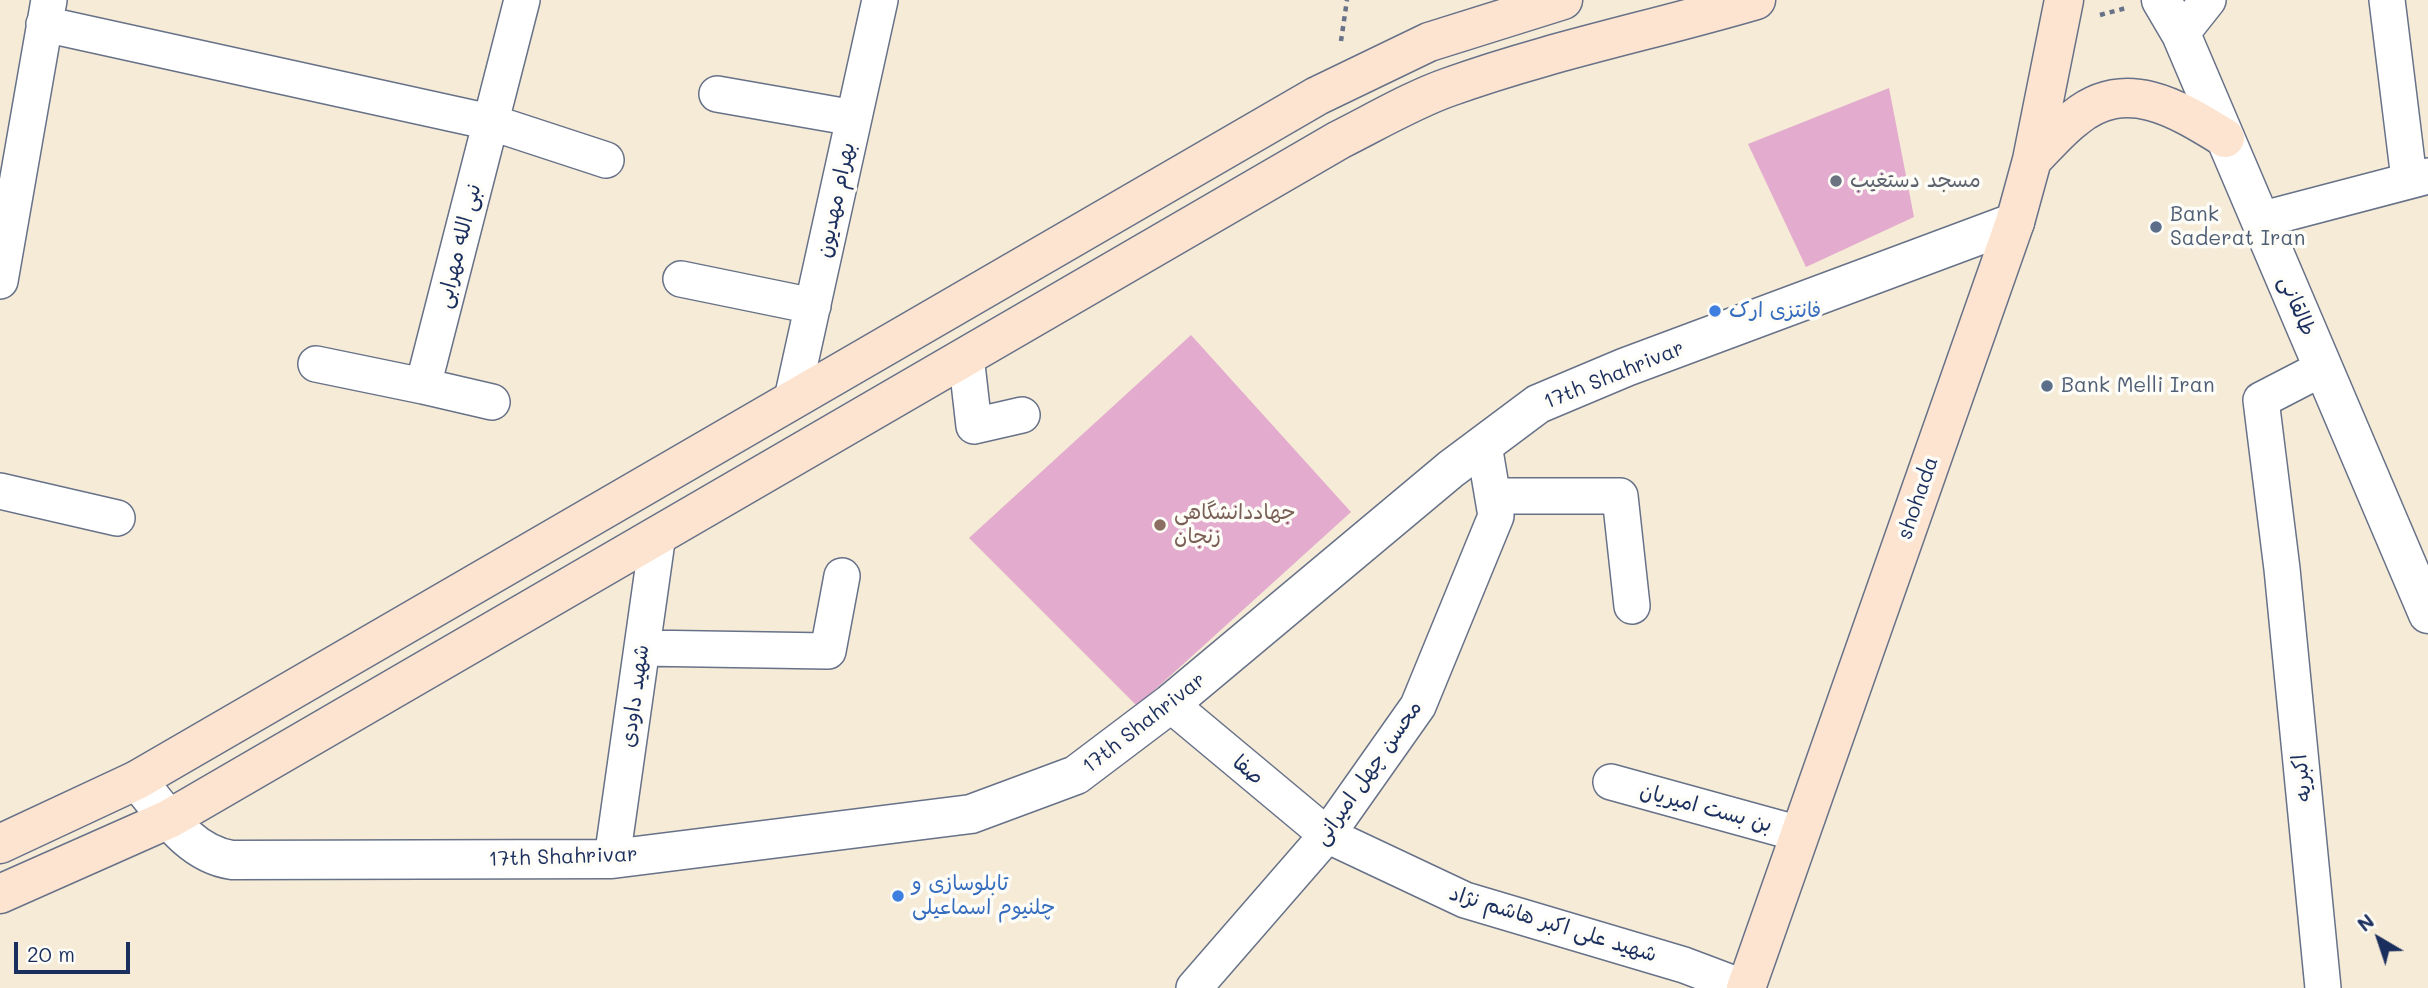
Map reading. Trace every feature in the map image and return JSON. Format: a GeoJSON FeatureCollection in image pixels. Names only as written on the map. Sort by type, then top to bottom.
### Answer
{"type":"FeatureCollection","features":[{"type":"Feature","properties":{"kind":"main road"},"geometry":{"type":"LineString","coordinates":[[0,844],[137,780],[1317,96],[1429,42],[1563,0]]}},
{"type":"Feature","properties":{"kind":"main road"},"geometry":{"type":"LineString","coordinates":[[0,894],[169,819],[1339,140],[1447,88],[1557,53],[1671,25],[1756,0]]}},
{"type":"Feature","properties":{"kind":"main road","name":"shohada"},"geometry":{"type":"LineString","coordinates":[[1745,988],[2015,222],[2032,160],[2062,13]]}},
{"type":"Feature","properties":{"kind":"main road"},"geometry":{"type":"LineString","coordinates":[[2032,160],[2076,116],[2112,99],[2148,98],[2180,110],[2225,138]]}},
{"type":"Feature","properties":{"kind":"street","name":"نبی الله مهرابی"},"geometry":{"type":"LineString","coordinates":[[423,386],[522,0]]}},
{"type":"Feature","properties":{"kind":"street","name":"بهرام مهدیون"},"geometry":{"type":"LineString","coordinates":[[792,399],[880,0]]}},
{"type":"Feature","properties":{"kind":"street"},"geometry":{"type":"LineString","coordinates":[[2181,34],[2208,0]]}},
{"type":"Feature","properties":{"kind":"street"},"geometry":{"type":"LineString","coordinates":[[2260,220],[2419,177],[2387,0]]}},
{"type":"Feature","properties":{"kind":"street","name":"طالقانی"},"geometry":{"type":"LineString","coordinates":[[2146,3],[2181,34],[2428,614]]}},
{"type":"Feature","properties":{"kind":"street"},"geometry":{"type":"LineString","coordinates":[[0,281],[47,12],[490,122],[606,160]]}},
{"type":"Feature","properties":{"kind":"street"},"geometry":{"type":"LineString","coordinates":[[717,94],[853,118]]}},
{"type":"Feature","properties":{"kind":"street","name":"17th Shahrivar"},"geometry":{"type":"LineString","coordinates":[[137,780],[194,845],[217,858],[232,860],[612,859],[971,814],[1076,775],[1170,705],[1484,445],[1538,404],[1626,367],[2015,222]]}},
{"type":"Feature","properties":{"kind":"street"},"geometry":{"type":"LineString","coordinates":[[681,279],[813,306]]}},
{"type":"Feature","properties":{"kind":"street"},"geometry":{"type":"LineString","coordinates":[[966,356],[974,426],[1022,415]]}},
{"type":"Feature","properties":{"kind":"street"},"geometry":{"type":"LineString","coordinates":[[316,364],[492,402]]}},
{"type":"Feature","properties":{"kind":"street","name":"اکبریه"},"geometry":{"type":"LineString","coordinates":[[2323,368],[2261,400],[2282,569],[2323,988]]}},
{"type":"Feature","properties":{"kind":"street","name":"محسن چهل امیرانی"},"geometry":{"type":"LineString","coordinates":[[1194,988],[1326,835],[1418,706],[1496,516],[1484,445]]}},
{"type":"Feature","properties":{"kind":"street"},"geometry":{"type":"LineString","coordinates":[[0,491],[117,518]]}},
{"type":"Feature","properties":{"kind":"street"},"geometry":{"type":"LineString","coordinates":[[1493,496],[1620,496],[1632,606]]}},
{"type":"Feature","properties":{"kind":"street","name":"شهید داودی"},"geometry":{"type":"LineString","coordinates":[[612,859],[658,534]]}},
{"type":"Feature","properties":{"kind":"street"},"geometry":{"type":"LineString","coordinates":[[642,648],[828,651],[842,576]]}},
{"type":"Feature","properties":{"kind":"street","name":"صفا"},"geometry":{"type":"LineString","coordinates":[[1170,705],[1326,835]]}},
{"type":"Feature","properties":{"kind":"street","name":"بن بست امیریان"},"geometry":{"type":"LineString","coordinates":[[1611,782],[1800,834]]}},
{"type":"Feature","properties":{"kind":"street","name":"شهید علی اکبر هاشم نژاد"},"geometry":{"type":"LineString","coordinates":[[1326,835],[1465,900],[1684,965],[1745,988]]}},
{"type":"Feature","properties":{"kind":"path"},"geometry":{"type":"LineString","coordinates":[[2062,13],[2146,3]]}},
{"type":"Feature","properties":{"kind":"building","name":"مسجد دستغیب"},"geometry":{"type":"Polygon","coordinates":[[[1889,88],[1914,217],[1806,267],[1748,144],[1889,88]]]}},
{"type":"Feature","properties":{"kind":"building","name":"جهاددانشگاهی زنجان"},"geometry":{"type":"Polygon","coordinates":[[[1191,335],[1351,512],[1137,706],[969,538],[1191,335]]]}},
{"type":"Feature","properties":{"kind":"place","name":"مسجد دستغیب"},"geometry":{"type":"Point","coordinates":[1836,181]}},
{"type":"Feature","properties":{"kind":"place","name":"Bank Saderat Iran"},"geometry":{"type":"Point","coordinates":[2156,227]}},
{"type":"Feature","properties":{"kind":"place","name":"فانتزی ارک"},"geometry":{"type":"Point","coordinates":[1715,311]}},
{"type":"Feature","properties":{"kind":"place","name":"Bank Melli Iran"},"geometry":{"type":"Point","coordinates":[2047,386]}},
{"type":"Feature","properties":{"kind":"place","name":"جهاددانشگاهی زنجان"},"geometry":{"type":"Point","coordinates":[1160,525]}},
{"type":"Feature","properties":{"kind":"place","name":"تابلوسازی و چلنیوم اسماعیلی"},"geometry":{"type":"Point","coordinates":[898,896]}}]}
